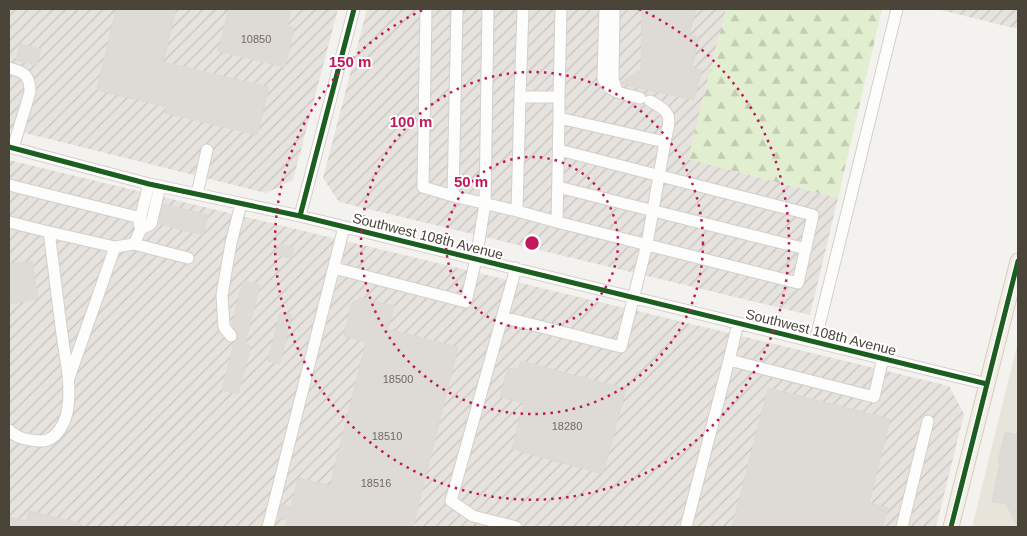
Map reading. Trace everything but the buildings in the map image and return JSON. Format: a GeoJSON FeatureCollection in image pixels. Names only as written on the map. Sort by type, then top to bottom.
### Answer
{"type":"FeatureCollection","features":[{"type":"Feature","properties":{"kind":"main road"},"geometry":{"type":"LineString","coordinates":[[951,527],[987,384],[1015,290],[1018,261]]}},
{"type":"Feature","properties":{"kind":"street"},"geometry":{"type":"LineString","coordinates":[[300,216],[354,9]]}},
{"type":"Feature","properties":{"kind":"street"},"geometry":{"type":"LineString","coordinates":[[426,9],[423,187],[798,283],[813,215],[559,150]]}},
{"type":"Feature","properties":{"kind":"street"},"geometry":{"type":"LineString","coordinates":[[453,196],[457,9]]}},
{"type":"Feature","properties":{"kind":"street"},"geometry":{"type":"LineString","coordinates":[[334,268],[466,302],[476,259],[485,204],[488,9]]}},
{"type":"Feature","properties":{"kind":"street"},"geometry":{"type":"LineString","coordinates":[[517,211],[523,9]]}},
{"type":"Feature","properties":{"kind":"street"},"geometry":{"type":"LineString","coordinates":[[557,222],[561,9]]}},
{"type":"Feature","properties":{"kind":"street"},"geometry":{"type":"LineString","coordinates":[[502,317],[621,347],[647,244],[669,123],[668,114],[663,108],[605,85],[603,78],[604,9]]}},
{"type":"Feature","properties":{"kind":"street"},"geometry":{"type":"LineString","coordinates":[[614,9],[613,79],[617,91]]}},
{"type":"Feature","properties":{"kind":"street"},"geometry":{"type":"LineString","coordinates":[[815,342],[897,9]]}},
{"type":"Feature","properties":{"kind":"street"},"geometry":{"type":"LineString","coordinates":[[9,68],[23,74],[29,79],[30,83],[30,92],[11,148]]}},
{"type":"Feature","properties":{"kind":"street"},"geometry":{"type":"LineString","coordinates":[[520,97],[558,97]]}},
{"type":"Feature","properties":{"kind":"street"},"geometry":{"type":"LineString","coordinates":[[560,118],[665,142]]}},
{"type":"Feature","properties":{"kind":"street","name":"Southwest 108th Avenue"},"geometry":{"type":"LineString","coordinates":[[11,148],[154,185],[300,216],[987,384]]}},
{"type":"Feature","properties":{"kind":"street"},"geometry":{"type":"LineString","coordinates":[[196,194],[208,150]]}},
{"type":"Feature","properties":{"kind":"street"},"geometry":{"type":"LineString","coordinates":[[9,185],[141,224],[151,224],[154,185]]}},
{"type":"Feature","properties":{"kind":"street"},"geometry":{"type":"LineString","coordinates":[[558,187],[806,249]]}},
{"type":"Feature","properties":{"kind":"street"},"geometry":{"type":"LineString","coordinates":[[231,336],[224,327],[222,295],[231,243],[241,204]]}},
{"type":"Feature","properties":{"kind":"street"},"geometry":{"type":"LineString","coordinates":[[9,222],[115,247],[134,244],[188,258]]}},
{"type":"Feature","properties":{"kind":"street"},"geometry":{"type":"LineString","coordinates":[[134,244],[141,224]]}},
{"type":"Feature","properties":{"kind":"street"},"geometry":{"type":"LineString","coordinates":[[268,527],[344,227]]}},
{"type":"Feature","properties":{"kind":"street"},"geometry":{"type":"LineString","coordinates":[[9,430],[24,439],[44,441],[52,438],[60,430],[68,407],[68,379],[49,232]]}},
{"type":"Feature","properties":{"kind":"street"},"geometry":{"type":"LineString","coordinates":[[68,379],[115,247]]}},
{"type":"Feature","properties":{"kind":"street"},"geometry":{"type":"LineString","coordinates":[[516,268],[451,501],[474,516],[516,527]]}},
{"type":"Feature","properties":{"kind":"street"},"geometry":{"type":"LineString","coordinates":[[686,527],[738,323]]}},
{"type":"Feature","properties":{"kind":"street"},"geometry":{"type":"LineString","coordinates":[[728,360],[874,397],[883,358]]}},
{"type":"Feature","properties":{"kind":"street"},"geometry":{"type":"LineString","coordinates":[[902,527],[928,421]]}},
{"type":"Feature","properties":{"kind":"shaded area"},"geometry":{"type":"Polygon","coordinates":[[[9,9],[338,9],[293,180],[266,193],[9,129],[9,9]]]}},
{"type":"Feature","properties":{"kind":"shaded area"},"geometry":{"type":"Polygon","coordinates":[[[367,9],[726,9],[688,159],[838,198],[810,315],[339,202],[323,178],[367,9]]]}},
{"type":"Feature","properties":{"kind":"shaded area"},"geometry":{"type":"Polygon","coordinates":[[[936,9],[1018,9],[1018,29],[936,9]]]}},
{"type":"Feature","properties":{"kind":"shaded area"},"geometry":{"type":"Polygon","coordinates":[[[9,160],[949,386],[964,414],[936,527],[9,527],[9,160]]]}},
{"type":"Feature","properties":{"kind":"shaded area"},"geometry":{"type":"Polygon","coordinates":[[[1018,341],[1018,527],[972,527],[1018,341]]]}},
{"type":"Feature","properties":{"kind":"green space"},"geometry":{"type":"Polygon","coordinates":[[[726,9],[882,9],[838,198],[688,159],[726,9]]]}},
{"type":"Feature","properties":{"kind":"cycle path"},"geometry":{"type":"LineString","coordinates":[[300,216],[354,9]]}},
{"type":"Feature","properties":{"kind":"cycle path"},"geometry":{"type":"LineString","coordinates":[[9,147],[149,184],[300,216],[987,384]]}},
{"type":"Feature","properties":{"kind":"cycle path"},"geometry":{"type":"LineString","coordinates":[[951,527],[1018,261]]}}]}
